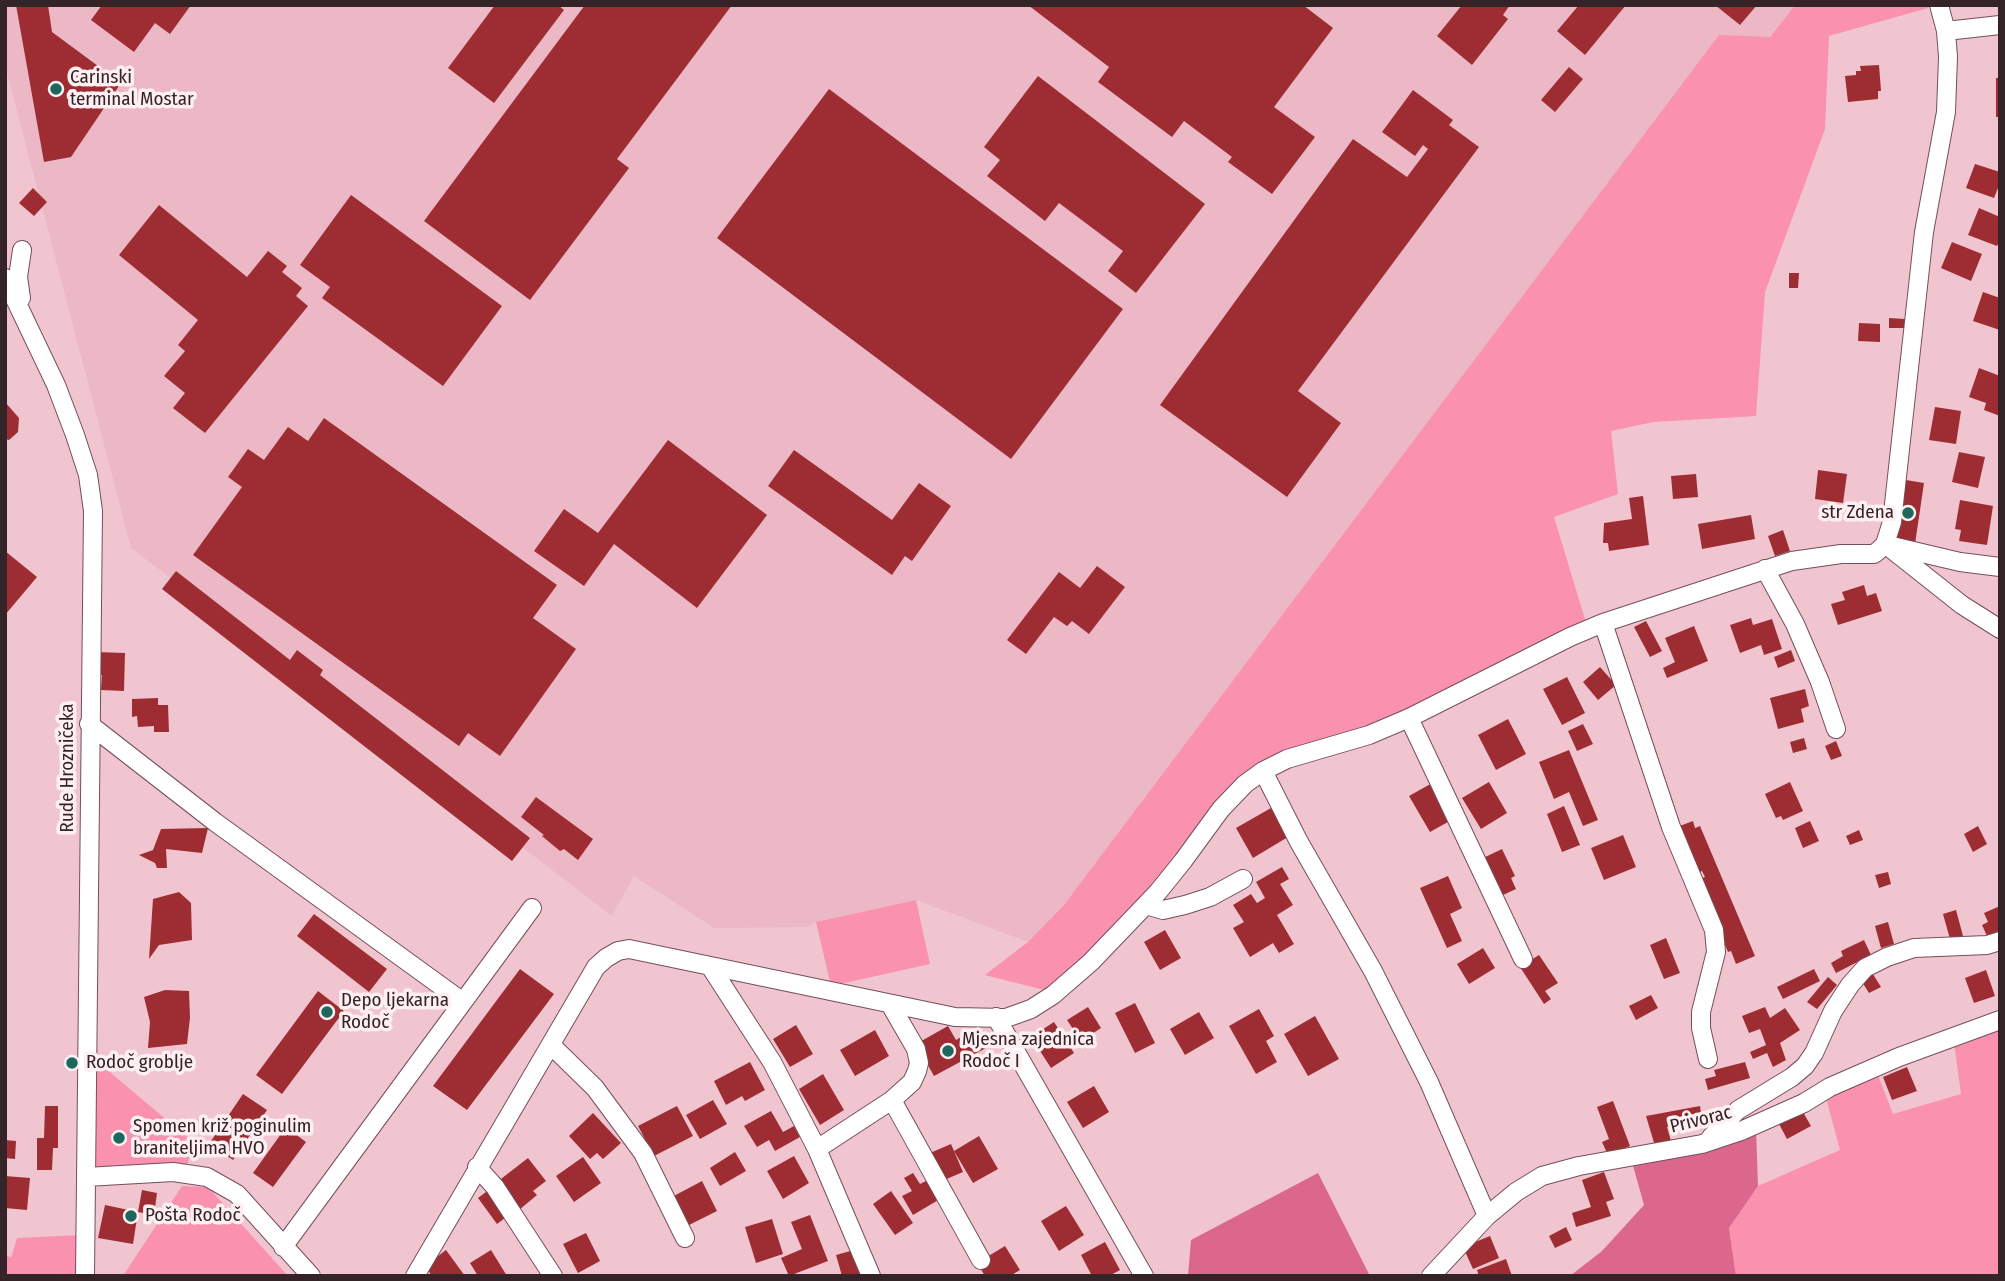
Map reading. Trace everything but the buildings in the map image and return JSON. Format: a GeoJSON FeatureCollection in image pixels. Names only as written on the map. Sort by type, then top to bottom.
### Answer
{"type":"FeatureCollection","features":[{"type":"Feature","properties":{"kind":"street"},"geometry":{"type":"LineString","coordinates":[[415,1276],[596,967],[618,951],[629,949],[955,1017],[1006,1018],[1031,1010],[1091,962],[1146,905],[1221,809],[1245,784],[1263,771],[1287,759],[1369,734],[1409,718],[1546,648],[1603,623],[1765,569],[1814,556],[1874,554],[1885,544],[1892,522],[1924,232],[1946,112],[1949,76],[1946,31],[1939,5]]}},
{"type":"Feature","properties":{"kind":"street"},"geometry":{"type":"LineString","coordinates":[[1946,31],[2000,24]]}},
{"type":"Feature","properties":{"kind":"street"},"geometry":{"type":"LineString","coordinates":[[22,250],[19,289],[26,323]]}},
{"type":"Feature","properties":{"kind":"street","name":"Rude Hrozničeka"},"geometry":{"type":"LineString","coordinates":[[5,278],[56,385],[88,475],[93,511],[85,1276]]}},
{"type":"Feature","properties":{"kind":"street"},"geometry":{"type":"LineString","coordinates":[[1885,544],[1960,562],[2000,567]]}},
{"type":"Feature","properties":{"kind":"street"},"geometry":{"type":"LineString","coordinates":[[1885,544],[1962,605],[2000,629]]}},
{"type":"Feature","properties":{"kind":"street"},"geometry":{"type":"LineString","coordinates":[[1765,569],[1795,624],[1820,682],[1836,729]]}},
{"type":"Feature","properties":{"kind":"street"},"geometry":{"type":"LineString","coordinates":[[1603,623],[1671,827],[1714,930],[1716,952],[1700,1012],[1708,1059]]}},
{"type":"Feature","properties":{"kind":"street"},"geometry":{"type":"LineString","coordinates":[[1409,718],[1522,959]]}},
{"type":"Feature","properties":{"kind":"street"},"geometry":{"type":"LineString","coordinates":[[89,724],[215,822],[464,1002]]}},
{"type":"Feature","properties":{"kind":"street"},"geometry":{"type":"LineString","coordinates":[[1263,771],[1299,842],[1373,971],[1416,1057],[1487,1216]]}},
{"type":"Feature","properties":{"kind":"street"},"geometry":{"type":"LineString","coordinates":[[1146,905],[1163,910],[1185,905],[1210,897],[1243,879]]}},
{"type":"Feature","properties":{"kind":"street"},"geometry":{"type":"LineString","coordinates":[[284,1247],[532,908]]}},
{"type":"Feature","properties":{"kind":"street"},"geometry":{"type":"LineString","coordinates":[[1702,1144],[1738,1110],[1805,1066],[1833,1012],[1850,985],[1865,968],[1914,948],[1987,945],[2000,941]]}},
{"type":"Feature","properties":{"kind":"street"},"geometry":{"type":"LineString","coordinates":[[710,966],[772,1062],[817,1149],[871,1276]]}},
{"type":"Feature","properties":{"kind":"street"},"geometry":{"type":"LineString","coordinates":[[817,1149],[891,1100],[912,1082],[919,1063],[916,1049],[890,1004]]}},
{"type":"Feature","properties":{"kind":"street"},"geometry":{"type":"LineString","coordinates":[[996,1017],[1144,1276]]}},
{"type":"Feature","properties":{"kind":"street","name":"Privorac"},"geometry":{"type":"LineString","coordinates":[[1431,1276],[1487,1216],[1516,1192],[1542,1177],[1579,1166],[1702,1144],[1763,1123],[1830,1087],[1899,1057],[2000,1020]]}},
{"type":"Feature","properties":{"kind":"street"},"geometry":{"type":"LineString","coordinates":[[551,1045],[595,1088],[643,1153],[685,1238]]}},
{"type":"Feature","properties":{"kind":"street"},"geometry":{"type":"LineString","coordinates":[[891,1100],[981,1259]]}},
{"type":"Feature","properties":{"kind":"street"},"geometry":{"type":"LineString","coordinates":[[477,1167],[495,1187],[553,1276]]}},
{"type":"Feature","properties":{"kind":"street"},"geometry":{"type":"LineString","coordinates":[[86,1177],[173,1172],[207,1177],[237,1194],[311,1276]]}},
{"type":"Feature","properties":{"kind":"shaded area"},"geometry":{"type":"Polygon","coordinates":[[[5,5],[1795,5],[1064,905],[1028,942],[916,900],[816,922],[808,927],[714,928],[634,876],[612,916],[131,548],[5,65],[5,5]]]}},
{"type":"Feature","properties":{"kind":"shaded area"},"geometry":{"type":"Polygon","coordinates":[[[1795,5],[1928,5],[1928,8],[1829,36],[1825,129],[1765,292],[1756,416],[1653,422],[1611,431],[1618,494],[1554,517],[1587,626],[1402,713],[1342,738],[1273,761],[1145,900],[1052,992],[985,975],[1028,942],[1064,905],[1719,35],[1770,37],[1795,5]]]}},
{"type":"Feature","properties":{"kind":"shaded area"},"geometry":{"type":"Polygon","coordinates":[[[916,900],[930,964],[831,986],[816,922],[916,900]]]}},
{"type":"Feature","properties":{"kind":"shaded area"},"geometry":{"type":"Polygon","coordinates":[[[2000,1020],[2000,1276],[1736,1276],[1729,1228],[1758,1186],[1840,1150],[1826,1098],[1876,1070],[1893,1114],[1961,1094],[1953,1036],[2000,1020]]]}},
{"type":"Feature","properties":{"kind":"shaded area"},"geometry":{"type":"Polygon","coordinates":[[[99,1063],[193,1142],[185,1174],[86,1177],[87,1068],[99,1063]]]}},
{"type":"Feature","properties":{"kind":"shaded area"},"geometry":{"type":"Polygon","coordinates":[[[1756,1129],[1758,1186],[1729,1228],[1736,1276],[1570,1276],[1602,1251],[1644,1205],[1632,1162],[1756,1129]]]}},
{"type":"Feature","properties":{"kind":"shaded area"},"geometry":{"type":"Polygon","coordinates":[[[1318,1173],[1370,1276],[1188,1276],[1191,1240],[1318,1173]]]}},
{"type":"Feature","properties":{"kind":"shaded area"},"geometry":{"type":"Polygon","coordinates":[[[182,1186],[208,1187],[288,1276],[123,1276],[182,1186]]]}},
{"type":"Feature","properties":{"kind":"shaded area"},"geometry":{"type":"Polygon","coordinates":[[[85,1235],[85,1276],[5,1276],[5,1254],[11,1258],[17,1238],[85,1235]]]}},
{"type":"Feature","properties":{"kind":"place","name":"Carinski terminal Mostar"},"geometry":{"type":"Point","coordinates":[56,89]}},
{"type":"Feature","properties":{"kind":"place","name":"str Zdena"},"geometry":{"type":"Point","coordinates":[1908,513]}},
{"type":"Feature","properties":{"kind":"place","name":"Depo ljekarna Rodoč"},"geometry":{"type":"Point","coordinates":[327,1012]}},
{"type":"Feature","properties":{"kind":"place","name":"Mjesna zajednica Rodoč I"},"geometry":{"type":"Point","coordinates":[948,1051]}},
{"type":"Feature","properties":{"kind":"place","name":"Rodoč groblje"},"geometry":{"type":"Point","coordinates":[72,1063]}},
{"type":"Feature","properties":{"kind":"place","name":"Spomen križ poginulim braniteljima HVO"},"geometry":{"type":"Point","coordinates":[119,1138]}},
{"type":"Feature","properties":{"kind":"place","name":"Pošta Rodoč"},"geometry":{"type":"Point","coordinates":[131,1216]}}]}
